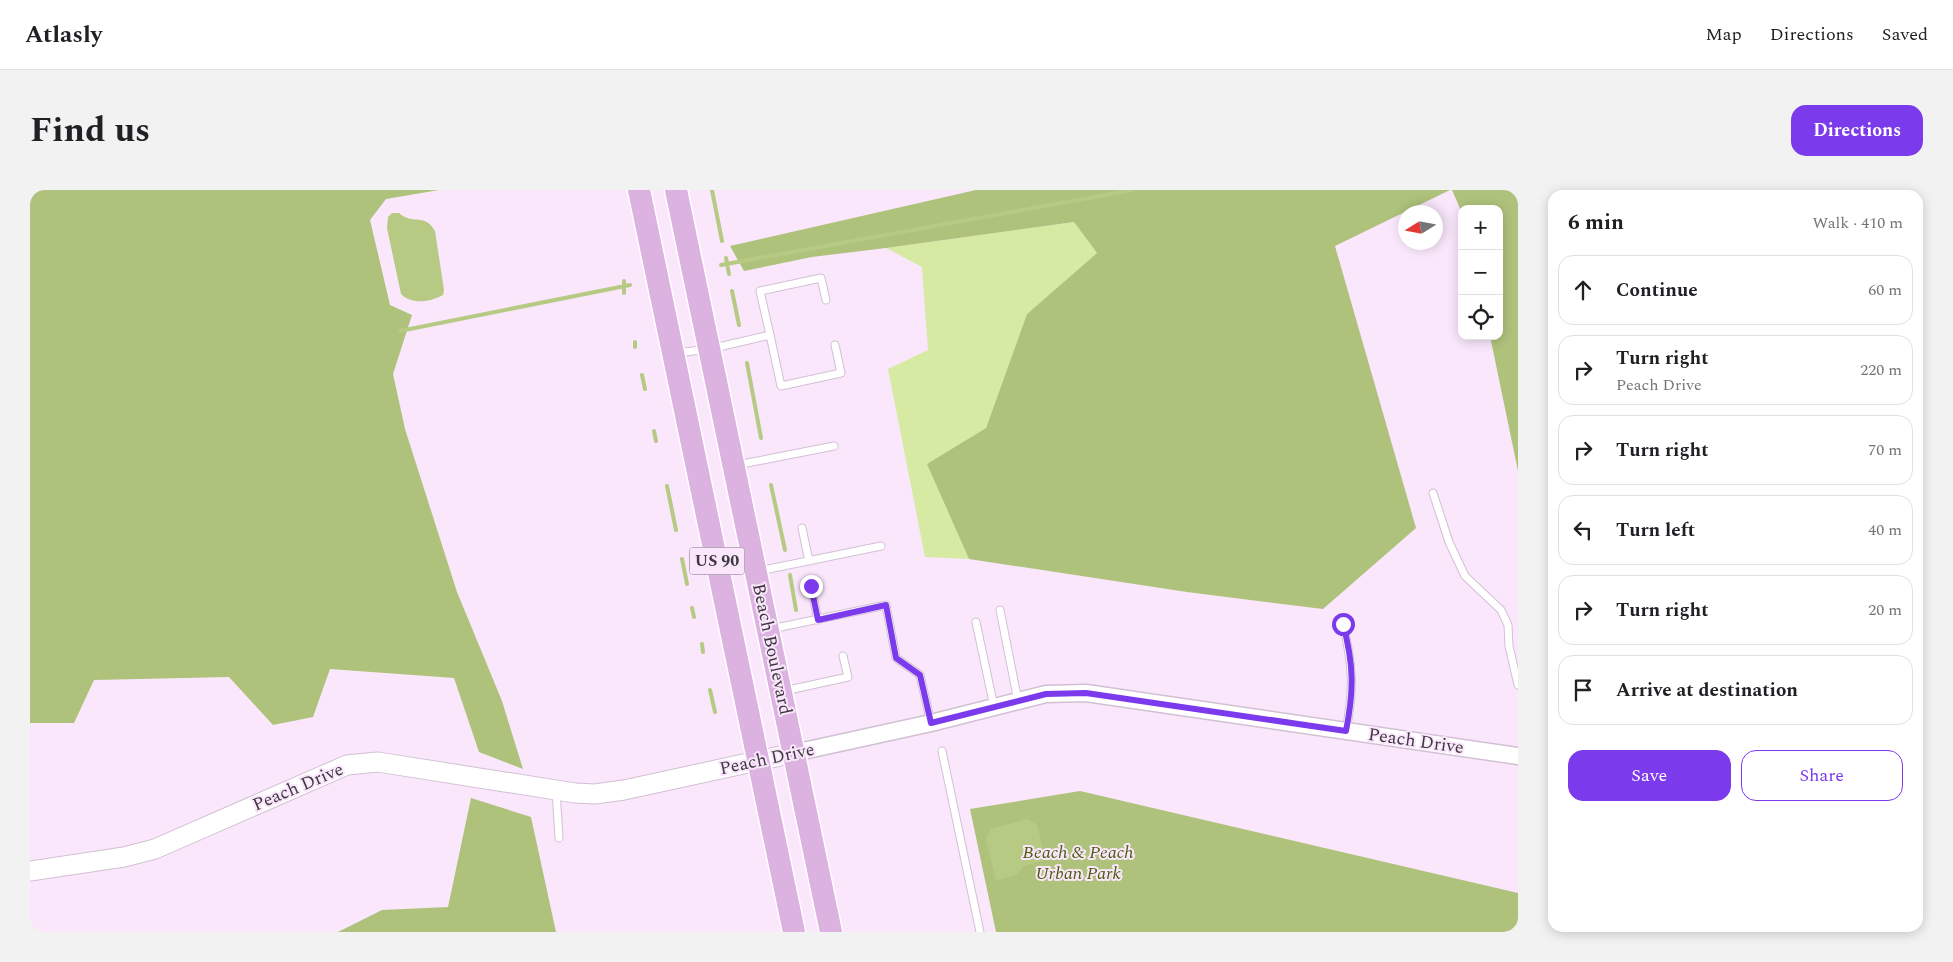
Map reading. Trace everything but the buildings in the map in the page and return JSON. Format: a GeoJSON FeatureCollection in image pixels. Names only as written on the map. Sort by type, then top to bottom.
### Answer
{"type":"FeatureCollection","features":[{"type":"Feature","properties":{"kind":"highway","name":"US 90"},"geometry":{"type":"LineString","coordinates":[[639,190],[794,932]]}},
{"type":"Feature","properties":{"kind":"highway","name":"Beach Boulevard"},"geometry":{"type":"LineString","coordinates":[[676,190],[831,932]]}},
{"type":"Feature","properties":{"kind":"main road","name":"Peach Drive"},"geometry":{"type":"LineString","coordinates":[[30,871],[124,857],[155,849],[347,765],[378,762],[556,791],[595,794],[624,790],[794,753]]}},
{"type":"Feature","properties":{"kind":"street","name":"Peach Drive"},"geometry":{"type":"LineString","coordinates":[[794,753],[931,723],[1046,694],[1086,693],[1518,756]]}},
{"type":"Feature","properties":{"kind":"lane"},"geometry":{"type":"LineString","coordinates":[[826,300],[821,278],[760,292],[781,386],[841,373],[835,345]]}},
{"type":"Feature","properties":{"kind":"lane"},"geometry":{"type":"LineString","coordinates":[[674,354],[710,349],[770,335]]}},
{"type":"Feature","properties":{"kind":"lane"},"geometry":{"type":"LineString","coordinates":[[734,466],[834,446]]}},
{"type":"Feature","properties":{"kind":"lane"},"geometry":{"type":"LineString","coordinates":[[1433,493],[1449,542],[1465,576],[1501,610],[1508,625],[1518,685]]}},
{"type":"Feature","properties":{"kind":"lane"},"geometry":{"type":"LineString","coordinates":[[802,528],[809,561]]}},
{"type":"Feature","properties":{"kind":"lane"},"geometry":{"type":"LineString","coordinates":[[756,571],[882,546]]}},
{"type":"Feature","properties":{"kind":"lane"},"geometry":{"type":"LineString","coordinates":[[811,586],[818,620]]}},
{"type":"Feature","properties":{"kind":"lane"},"geometry":{"type":"LineString","coordinates":[[768,629],[886,605],[896,658],[920,675],[931,723]]}},
{"type":"Feature","properties":{"kind":"lane"},"geometry":{"type":"LineString","coordinates":[[1000,610],[1018,702]]}},
{"type":"Feature","properties":{"kind":"lane"},"geometry":{"type":"LineString","coordinates":[[976,622],[994,707]]}},
{"type":"Feature","properties":{"kind":"lane"},"geometry":{"type":"LineString","coordinates":[[1343,624],[1350,656],[1353,686],[1346,731]]}},
{"type":"Feature","properties":{"kind":"lane"},"geometry":{"type":"LineString","coordinates":[[781,692],[848,677],[843,656]]}},
{"type":"Feature","properties":{"kind":"lane"},"geometry":{"type":"LineString","coordinates":[[942,751],[980,932]]}},
{"type":"Feature","properties":{"kind":"lane"},"geometry":{"type":"LineString","coordinates":[[556,791],[560,838]]}},
{"type":"Feature","properties":{"kind":"shaded area"},"geometry":{"type":"Polygon","coordinates":[[[392,213],[399,213],[409,219],[423,220],[431,225],[435,231],[444,290],[443,295],[433,299],[416,301],[410,300],[401,294],[387,228],[388,217],[392,213]]]}},
{"type":"Feature","properties":{"kind":"shaded area"},"geometry":{"type":"Polygon","coordinates":[[[1074,222],[1097,253],[1027,314],[986,428],[928,464],[969,559],[925,557],[888,369],[928,350],[922,267],[886,248],[1074,222]]]}},
{"type":"Feature","properties":{"kind":"shaded area"},"geometry":{"type":"Polygon","coordinates":[[[1027,819],[1037,825],[1044,852],[1042,861],[1023,866],[1018,874],[996,881],[986,839],[990,829],[1027,819]]]}},
{"type":"Feature","properties":{"kind":"green space"},"geometry":{"type":"Polygon","coordinates":[[[30,190],[439,190],[386,199],[370,220],[390,305],[412,315],[393,374],[405,429],[457,592],[502,701],[523,769],[479,752],[454,678],[330,669],[313,717],[273,725],[229,677],[94,680],[74,723],[30,723],[30,190]]]}},
{"type":"Feature","properties":{"kind":"green space"},"geometry":{"type":"Polygon","coordinates":[[[976,190],[1450,190],[1419,205],[1398,205],[1398,215],[1335,246],[1416,528],[1323,609],[1187,592],[969,559],[927,464],[986,428],[1027,314],[1097,253],[1074,222],[812,257],[744,271],[730,246],[976,190]]]}},
{"type":"Feature","properties":{"kind":"green space"},"geometry":{"type":"Polygon","coordinates":[[[1452,190],[1518,190],[1518,471],[1491,340],[1503,340],[1503,205],[1459,205],[1452,190]]]}},
{"type":"Feature","properties":{"kind":"green space","name":"Beach & Peach Urban Park"},"geometry":{"type":"Polygon","coordinates":[[[1080,791],[1518,893],[1518,932],[996,932],[970,809],[1080,791]]]}},
{"type":"Feature","properties":{"kind":"green space"},"geometry":{"type":"Polygon","coordinates":[[[471,798],[531,817],[556,932],[338,932],[382,910],[448,907],[471,798]]]}},
{"type":"Feature","properties":{"kind":"waterway"},"geometry":{"type":"LineString","coordinates":[[712,190],[722,241]]}},
{"type":"Feature","properties":{"kind":"waterway"},"geometry":{"type":"LineString","coordinates":[[721,265],[1132,190]]}},
{"type":"Feature","properties":{"kind":"waterway"},"geometry":{"type":"LineString","coordinates":[[726,258],[729,274]]}},
{"type":"Feature","properties":{"kind":"waterway"},"geometry":{"type":"LineString","coordinates":[[624,281],[624,293]]}},
{"type":"Feature","properties":{"kind":"waterway"},"geometry":{"type":"LineString","coordinates":[[400,331],[630,285]]}},
{"type":"Feature","properties":{"kind":"waterway"},"geometry":{"type":"LineString","coordinates":[[732,291],[739,325]]}},
{"type":"Feature","properties":{"kind":"waterway"},"geometry":{"type":"LineString","coordinates":[[635,342],[635,347]]}},
{"type":"Feature","properties":{"kind":"waterway"},"geometry":{"type":"LineString","coordinates":[[747,363],[761,438]]}},
{"type":"Feature","properties":{"kind":"waterway"},"geometry":{"type":"LineString","coordinates":[[642,375],[645,389]]}},
{"type":"Feature","properties":{"kind":"waterway"},"geometry":{"type":"LineString","coordinates":[[654,431],[656,441]]}},
{"type":"Feature","properties":{"kind":"waterway"},"geometry":{"type":"LineString","coordinates":[[771,485],[785,550]]}},
{"type":"Feature","properties":{"kind":"waterway"},"geometry":{"type":"LineString","coordinates":[[667,486],[676,530]]}},
{"type":"Feature","properties":{"kind":"waterway"},"geometry":{"type":"LineString","coordinates":[[682,559],[687,584]]}},
{"type":"Feature","properties":{"kind":"waterway"},"geometry":{"type":"LineString","coordinates":[[790,575],[796,610]]}},
{"type":"Feature","properties":{"kind":"waterway"},"geometry":{"type":"LineString","coordinates":[[692,608],[694,617]]}},
{"type":"Feature","properties":{"kind":"waterway"},"geometry":{"type":"LineString","coordinates":[[702,644],[703,652]]}},
{"type":"Feature","properties":{"kind":"waterway"},"geometry":{"type":"LineString","coordinates":[[710,690],[715,712]]}},
{"type":"Feature","properties":{"kind":"route"},"geometry":{"type":"LineString","coordinates":[[811,586],[818,620],[886,605],[896,658],[920,675],[931,723],[1046,694],[1086,693],[1346,731],[1353,686],[1350,656],[1343,624]]}}]}
